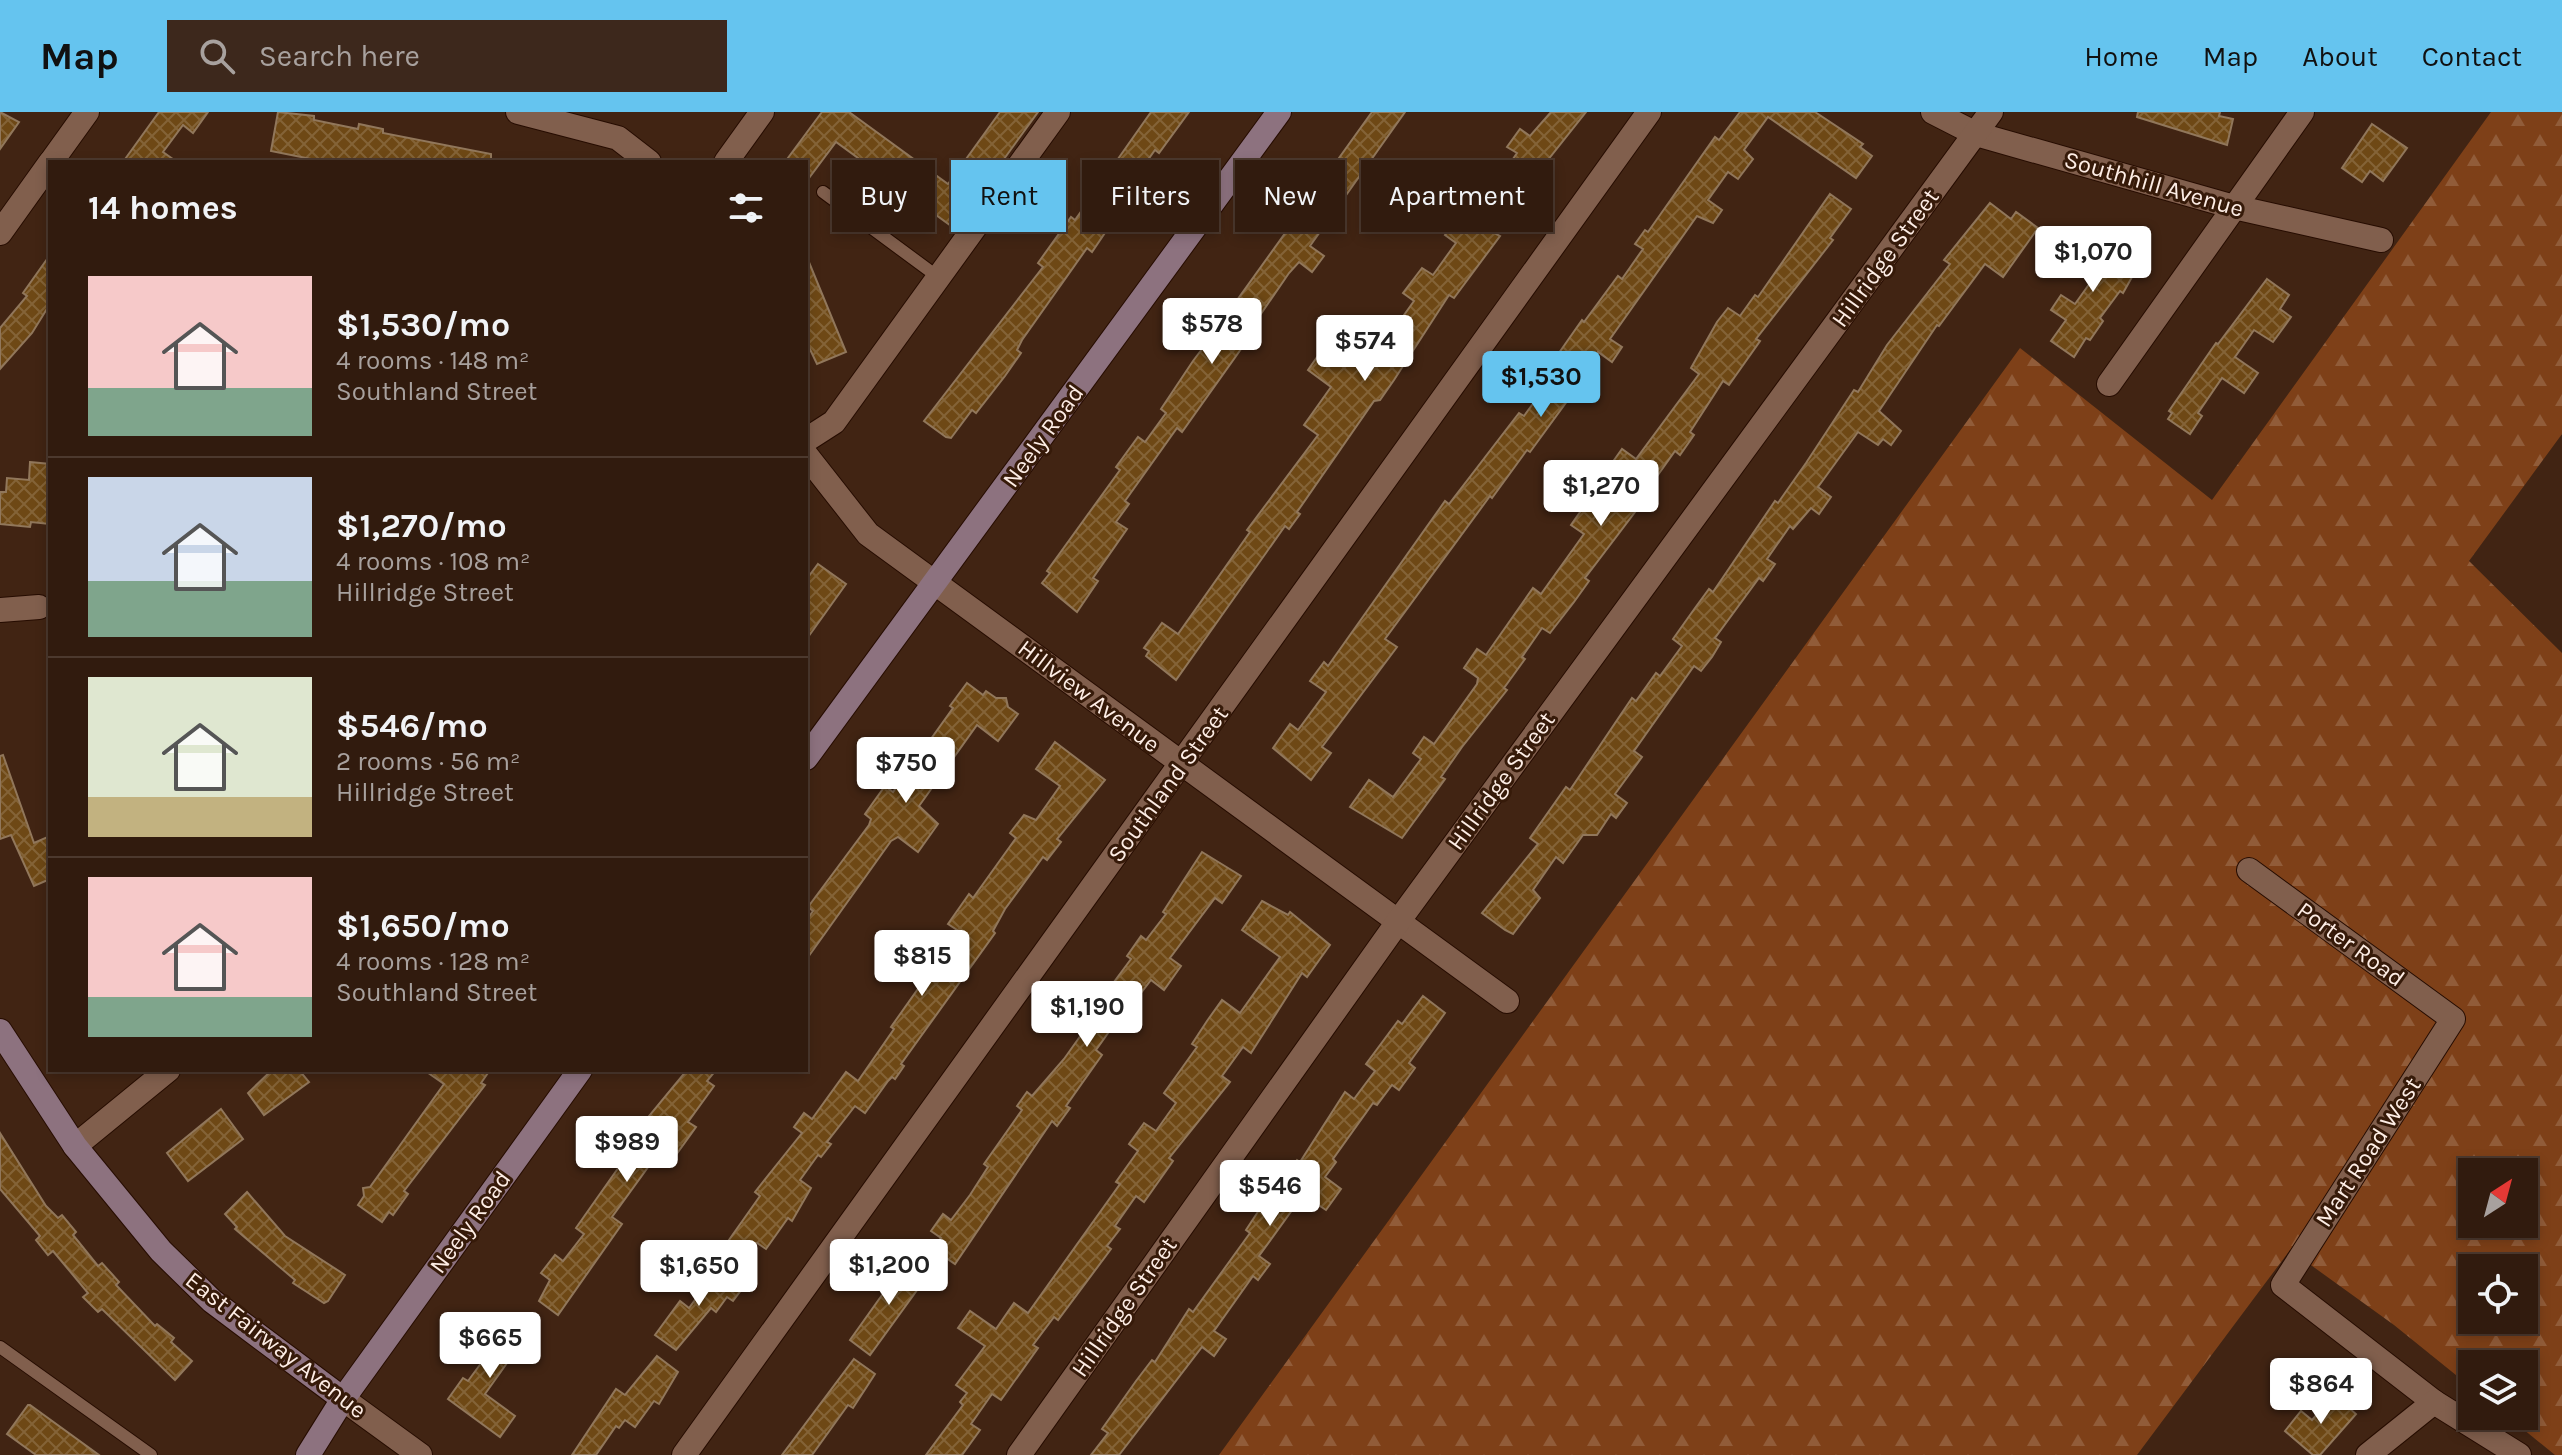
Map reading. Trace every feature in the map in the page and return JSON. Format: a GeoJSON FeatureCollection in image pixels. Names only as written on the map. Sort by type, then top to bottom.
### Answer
{"type":"FeatureCollection","features":[{"type":"Feature","properties":{"kind":"street"},"geometry":{"type":"LineString","coordinates":[[52,160],[87,112]]}},
{"type":"Feature","properties":{"kind":"street"},"geometry":{"type":"LineString","coordinates":[[518,112],[618,138],[646,160]]}},
{"type":"Feature","properties":{"kind":"street"},"geometry":{"type":"LineString","coordinates":[[727,160],[762,112]]}},
{"type":"Feature","properties":{"kind":"street"},"geometry":{"type":"LineString","coordinates":[[808,439],[834,422],[1058,112]]}},
{"type":"Feature","properties":{"kind":"street","name":"Neely Road"},"geometry":{"type":"LineString","coordinates":[[808,755],[1279,112]]}},
{"type":"Feature","properties":{"kind":"street","name":"Southland Street"},"geometry":{"type":"LineString","coordinates":[[684,1455],[1649,112]]}},
{"type":"Feature","properties":{"kind":"street","name":"Southhill Avenue"},"geometry":{"type":"LineString","coordinates":[[1933,112],[1976,134],[2234,207],[2381,240]]}},
{"type":"Feature","properties":{"kind":"street","name":"Hillridge Street"},"geometry":{"type":"LineString","coordinates":[[1019,1455],[1400,919],[1991,112]]}},
{"type":"Feature","properties":{"kind":"street"},"geometry":{"type":"LineString","coordinates":[[2109,384],[2302,112]]}},
{"type":"Feature","properties":{"kind":"street"},"geometry":{"type":"LineString","coordinates":[[0,233],[48,166]]}},
{"type":"Feature","properties":{"kind":"street","name":"Hillview Avenue"},"geometry":{"type":"LineString","coordinates":[[808,458],[868,534],[1182,765],[1400,919],[1507,1001]]}},
{"type":"Feature","properties":{"kind":"street"},"geometry":{"type":"LineString","coordinates":[[0,610],[39,607]]}},
{"type":"Feature","properties":{"kind":"street","name":"Porter Road"},"geometry":{"type":"LineString","coordinates":[[2249,870],[2453,1019]]}},
{"type":"Feature","properties":{"kind":"street","name":"Mart Road West"},"geometry":{"type":"LineString","coordinates":[[2434,1402],[2283,1285],[2453,1019]]}},
{"type":"Feature","properties":{"kind":"street","name":"East Fairway Avenue"},"geometry":{"type":"LineString","coordinates":[[0,1031],[75,1146],[161,1251],[212,1301],[420,1455]]}},
{"type":"Feature","properties":{"kind":"street"},"geometry":{"type":"LineString","coordinates":[[75,1146],[166,1072]]}},
{"type":"Feature","properties":{"kind":"street","name":"Neely Road"},"geometry":{"type":"LineString","coordinates":[[308,1455],[343,1399],[579,1072]]}},
{"type":"Feature","properties":{"kind":"street"},"geometry":{"type":"LineString","coordinates":[[2368,1455],[2434,1402],[2519,1455]]}},
{"type":"Feature","properties":{"kind":"lane"},"geometry":{"type":"LineString","coordinates":[[823,192],[938,277]]}},
{"type":"Feature","properties":{"kind":"lane"},"geometry":{"type":"LineString","coordinates":[[0,1347],[151,1455]]}},
{"type":"Feature","properties":{"kind":"green space"},"geometry":{"type":"Polygon","coordinates":[[[2491,112],[2562,112],[2562,434],[2469,561],[2562,653],[2562,1455],[2555,1455],[2524,1430],[2538,1430],[2538,1350],[2458,1350],[2458,1377],[2394,1325],[2290,1250],[2137,1455],[1219,1455],[2020,348],[2212,500],[2491,112]]]}},
{"type":"Feature","properties":{"kind":"building"},"geometry":{"type":"Polygon","coordinates":[[[0,112],[19,122],[0,149],[0,112]]]}},
{"type":"Feature","properties":{"kind":"building"},"geometry":{"type":"Polygon","coordinates":[[[159,112],[208,112],[193,133],[183,125],[163,152],[174,160],[124,160],[159,112]]]}},
{"type":"Feature","properties":{"kind":"building"},"geometry":{"type":"Polygon","coordinates":[[[278,112],[314,116],[314,120],[358,129],[359,124],[383,129],[383,133],[491,154],[491,160],[316,160],[271,151],[278,112]]]}},
{"type":"Feature","properties":{"kind":"building"},"geometry":{"type":"Polygon","coordinates":[[[822,112],[849,112],[915,160],[861,160],[836,142],[808,179],[808,160],[786,160],[822,112]]]}},
{"type":"Feature","properties":{"kind":"building"},"geometry":{"type":"Polygon","coordinates":[[[1000,112],[1038,112],[1003,160],[965,160],[1000,112]]]}},
{"type":"Feature","properties":{"kind":"building"},"geometry":{"type":"Polygon","coordinates":[[[1151,112],[1189,112],[1159,153],[1155,150],[1148,160],[1117,160],[1151,112]]]}},
{"type":"Feature","properties":{"kind":"building"},"geometry":{"type":"Polygon","coordinates":[[[1372,112],[1405,112],[1371,160],[1361,160],[1361,174],[1345,197],[1345,160],[1338,160],[1372,112]]]}},
{"type":"Feature","properties":{"kind":"building"},"geometry":{"type":"Polygon","coordinates":[[[1551,112],[1586,112],[1548,160],[1512,160],[1517,153],[1507,147],[1520,129],[1530,136],[1551,112]]]}},
{"type":"Feature","properties":{"kind":"building"},"geometry":{"type":"Polygon","coordinates":[[[1740,112],[1815,112],[1863,144],[1860,147],[1872,156],[1856,178],[1768,117],[1744,150],[1753,159],[1738,179],[1728,172],[1708,200],[1722,210],[1713,223],[1697,216],[1610,339],[1622,347],[1612,362],[1598,352],[1577,380],[1581,382],[1530,452],[1527,450],[1492,498],[1490,496],[1385,639],[1397,647],[1322,747],[1331,753],[1311,780],[1273,748],[1290,724],[1298,730],[1326,692],[1310,681],[1324,662],[1328,666],[1445,501],[1449,504],[1519,413],[1524,416],[1545,387],[1538,383],[1582,320],[1584,322],[1618,276],[1622,279],[1643,249],[1635,244],[1645,230],[1648,232],[1715,137],[1719,140],[1740,112]]]}},
{"type":"Feature","properties":{"kind":"building"},"geometry":{"type":"Polygon","coordinates":[[[2138,112],[2220,112],[2219,116],[2233,119],[2227,145],[2137,117],[2138,112]]]}},
{"type":"Feature","properties":{"kind":"building"},"geometry":{"type":"Polygon","coordinates":[[[2372,124],[2407,148],[2383,181],[2370,171],[2362,182],[2342,168],[2372,124]]]}},
{"type":"Feature","properties":{"kind":"building"},"geometry":{"type":"Polygon","coordinates":[[[935,175],[948,184],[951,180],[951,226],[935,214],[935,175]]]}},
{"type":"Feature","properties":{"kind":"building"},"geometry":{"type":"Polygon","coordinates":[[[1830,194],[1851,209],[1830,238],[1833,240],[1756,339],[1760,341],[1729,385],[1723,381],[1690,432],[1694,435],[1680,455],[1675,451],[1648,489],[1651,491],[1585,578],[1589,581],[1574,602],[1550,633],[1542,628],[1504,688],[1507,690],[1462,747],[1441,777],[1445,779],[1402,838],[1350,807],[1369,780],[1393,797],[1421,759],[1413,753],[1424,737],[1434,744],[1477,684],[1478,678],[1464,668],[1477,649],[1486,655],[1533,588],[1541,594],[1584,534],[1571,525],[1585,505],[1600,516],[1622,486],[1606,470],[1622,449],[1636,459],[1699,374],[1691,368],[1717,322],[1728,308],[1740,316],[1755,295],[1758,297],[1830,194]]]}},
{"type":"Feature","properties":{"kind":"building"},"geometry":{"type":"Polygon","coordinates":[[[1990,203],[2011,219],[2016,212],[2038,228],[2003,277],[1985,264],[1937,325],[1879,411],[1901,431],[1891,445],[1883,439],[1878,445],[1858,432],[1818,487],[1831,497],[1819,514],[1811,508],[1793,529],[1790,526],[1767,559],[1775,564],[1763,581],[1759,578],[1715,638],[1721,642],[1712,657],[1701,671],[1694,666],[1634,751],[1642,757],[1615,794],[1627,803],[1616,818],[1611,814],[1597,835],[1583,835],[1563,863],[1556,857],[1533,890],[1540,898],[1513,934],[1505,930],[1482,913],[1538,844],[1530,838],[1566,787],[1570,790],[1632,698],[1636,701],[1656,673],[1660,676],[1682,646],[1673,639],[1709,589],[1713,592],[1775,501],[1778,503],[1854,390],[1858,392],[1887,345],[1950,264],[1944,260],[1990,203]]]}},
{"type":"Feature","properties":{"kind":"building"},"geometry":{"type":"Polygon","coordinates":[[[1082,210],[1082,232],[1106,232],[1092,252],[1087,248],[1022,340],[1017,350],[1021,353],[1005,376],[976,413],[972,410],[951,438],[946,437],[924,421],[1043,267],[1038,263],[1060,232],[1066,232],[1066,224],[1071,217],[1075,220],[1082,210]]]}},
{"type":"Feature","properties":{"kind":"building"},"geometry":{"type":"Polygon","coordinates":[[[1286,232],[1320,232],[1310,246],[1324,256],[1312,272],[1299,262],[1289,273],[1243,340],[1246,342],[1182,432],[1177,428],[1125,501],[1129,504],[1116,522],[1127,529],[1093,578],[1098,581],[1077,612],[1042,583],[1050,573],[1047,571],[1120,470],[1116,467],[1138,437],[1145,442],[1166,413],[1161,409],[1208,341],[1211,343],[1233,313],[1230,310],[1286,232]]]}},
{"type":"Feature","properties":{"kind":"building"},"geometry":{"type":"Polygon","coordinates":[[[1447,232],[1497,232],[1500,236],[1454,298],[1449,295],[1380,400],[1374,401],[1297,512],[1300,514],[1289,529],[1285,526],[1176,680],[1146,656],[1149,651],[1144,648],[1162,623],[1178,634],[1250,532],[1247,530],[1318,435],[1304,425],[1331,387],[1308,370],[1341,323],[1379,350],[1414,301],[1403,293],[1422,268],[1433,275],[1456,243],[1445,235],[1447,232]]]}},
{"type":"Feature","properties":{"kind":"building"},"geometry":{"type":"Polygon","coordinates":[[[2085,240],[2109,256],[2117,244],[2141,261],[2123,293],[2120,291],[2100,318],[2103,321],[2090,340],[2086,338],[2074,357],[2051,341],[2066,320],[2051,310],[2061,295],[2075,304],[2095,276],[2071,259],[2085,240]]]}},
{"type":"Feature","properties":{"kind":"building"},"geometry":{"type":"Polygon","coordinates":[[[48,258],[48,307],[32,333],[0,369],[0,328],[27,296],[23,293],[48,258]]]}},
{"type":"Feature","properties":{"kind":"building"},"geometry":{"type":"Polygon","coordinates":[[[808,260],[846,352],[817,364],[808,345],[808,260]]]}},
{"type":"Feature","properties":{"kind":"building"},"geometry":{"type":"Polygon","coordinates":[[[2267,279],[2289,295],[2280,309],[2291,317],[2273,342],[2254,330],[2235,357],[2258,373],[2244,393],[2222,378],[2198,413],[2202,416],[2190,434],[2168,419],[2172,413],[2169,411],[2216,343],[2267,279]]]}},
{"type":"Feature","properties":{"kind":"building"},"geometry":{"type":"Polygon","coordinates":[[[30,462],[48,464],[48,524],[31,522],[30,527],[0,524],[0,492],[6,492],[7,478],[29,480],[30,462]]]}},
{"type":"Feature","properties":{"kind":"building"},"geometry":{"type":"Polygon","coordinates":[[[818,564],[846,584],[808,637],[808,577],[818,564]]]}},
{"type":"Feature","properties":{"kind":"building"},"geometry":{"type":"Polygon","coordinates":[[[967,683],[983,695],[986,691],[996,698],[1006,698],[1008,707],[1018,714],[998,741],[977,725],[919,806],[938,824],[918,852],[898,837],[891,841],[808,957],[808,918],[813,911],[808,907],[869,825],[871,819],[865,814],[885,786],[893,792],[953,708],[950,706],[967,683]]]}},
{"type":"Feature","properties":{"kind":"building"},"geometry":{"type":"Polygon","coordinates":[[[1055,742],[1105,780],[1057,839],[1061,842],[1047,860],[1043,857],[1005,909],[993,931],[995,933],[901,1064],[904,1066],[895,1079],[892,1077],[888,1081],[865,1113],[855,1106],[827,1142],[831,1144],[821,1157],[818,1155],[800,1180],[811,1188],[792,1221],[788,1218],[766,1249],[757,1243],[740,1259],[724,1247],[760,1196],[755,1192],[802,1133],[794,1127],[804,1113],[812,1119],[846,1072],[858,1081],[894,1029],[891,1027],[956,935],[957,930],[948,924],[969,894],[973,898],[1016,838],[1010,833],[1024,815],[1036,820],[1060,786],[1036,769],[1055,742]]]}},
{"type":"Feature","properties":{"kind":"building"},"geometry":{"type":"Polygon","coordinates":[[[3,755],[34,843],[48,837],[48,880],[34,886],[11,835],[0,839],[0,756],[3,755]]]}},
{"type":"Feature","properties":{"kind":"building"},"geometry":{"type":"Polygon","coordinates":[[[1202,852],[1241,876],[1222,903],[1215,898],[1170,958],[1181,966],[1164,990],[1151,980],[1141,993],[1138,991],[1096,1050],[1102,1055],[1066,1106],[1070,1108],[1057,1126],[1052,1121],[955,1264],[933,1249],[941,1238],[931,1231],[943,1214],[951,1220],[970,1195],[988,1167],[984,1164],[1022,1110],[1017,1106],[1027,1092],[1032,1096],[1064,1059],[1086,1028],[1079,1024],[1107,984],[1111,986],[1131,959],[1127,956],[1141,936],[1146,940],[1166,914],[1163,912],[1202,852]]]}},
{"type":"Feature","properties":{"kind":"building"},"geometry":{"type":"Polygon","coordinates":[[[1262,901],[1288,915],[1290,912],[1330,945],[1307,977],[1302,973],[1251,1053],[1243,1047],[1222,1076],[1230,1082],[1169,1158],[1173,1161],[1144,1202],[1136,1196],[1115,1226],[1120,1229],[1107,1246],[1111,1249],[1058,1320],[1054,1317],[1033,1345],[1038,1348],[1001,1400],[992,1394],[971,1424],[980,1430],[962,1455],[926,1455],[963,1405],[960,1402],[967,1393],[956,1385],[985,1346],[958,1328],[970,1311],[996,1329],[1014,1303],[1028,1313],[1120,1184],[1116,1182],[1138,1151],[1129,1144],[1144,1123],[1156,1131],[1176,1103],[1164,1093],[1197,1047],[1192,1044],[1207,1021],[1222,1000],[1240,1013],[1280,957],[1242,930],[1262,901]]]}},
{"type":"Feature","properties":{"kind":"building"},"geometry":{"type":"Polygon","coordinates":[[[1423,996],[1445,1013],[1409,1063],[1415,1068],[1399,1090],[1392,1085],[1377,1105],[1373,1103],[1333,1159],[1336,1162],[1325,1177],[1341,1189],[1326,1210],[1303,1195],[1259,1256],[1270,1264],[1258,1280],[1253,1276],[1214,1331],[1226,1339],[1214,1356],[1202,1347],[1119,1455],[1091,1455],[1108,1433],[1102,1429],[1136,1381],[1152,1360],[1155,1362],[1189,1309],[1193,1312],[1250,1233],[1246,1230],[1265,1201],[1297,1160],[1300,1162],[1345,1092],[1354,1099],[1375,1071],[1366,1064],[1398,1021],[1402,1024],[1423,996]]]}},
{"type":"Feature","properties":{"kind":"building"},"geometry":{"type":"Polygon","coordinates":[[[270,1072],[301,1072],[309,1082],[264,1115],[248,1093],[270,1072]]]}},
{"type":"Feature","properties":{"kind":"building"},"geometry":{"type":"Polygon","coordinates":[[[427,1072],[489,1072],[481,1083],[485,1085],[404,1191],[408,1194],[393,1215],[389,1212],[382,1222],[358,1205],[364,1196],[363,1188],[370,1187],[444,1084],[427,1072]]]}},
{"type":"Feature","properties":{"kind":"building"},"geometry":{"type":"Polygon","coordinates":[[[685,1072],[714,1072],[707,1081],[714,1086],[688,1122],[696,1127],[673,1159],[662,1151],[654,1159],[612,1217],[622,1224],[558,1315],[539,1301],[550,1280],[541,1273],[555,1255],[563,1261],[584,1234],[576,1228],[640,1137],[635,1133],[685,1072]]]}},
{"type":"Feature","properties":{"kind":"building"},"geometry":{"type":"Polygon","coordinates":[[[221,1109],[243,1139],[188,1181],[167,1153],[221,1109]]]}},
{"type":"Feature","properties":{"kind":"building"},"geometry":{"type":"Polygon","coordinates":[[[0,1133],[46,1206],[58,1218],[62,1215],[76,1232],[73,1235],[98,1266],[102,1263],[119,1282],[116,1285],[155,1326],[157,1324],[174,1338],[171,1342],[192,1361],[175,1380],[102,1309],[98,1312],[83,1297],[88,1293],[53,1251],[48,1255],[36,1240],[40,1236],[0,1189],[0,1133]]]}},
{"type":"Feature","properties":{"kind":"building"},"geometry":{"type":"Polygon","coordinates":[[[247,1192],[285,1236],[345,1275],[328,1301],[324,1303],[293,1283],[295,1280],[235,1229],[237,1227],[225,1214],[247,1192]]]}},
{"type":"Feature","properties":{"kind":"building"},"geometry":{"type":"Polygon","coordinates":[[[907,1260],[928,1275],[870,1355],[850,1340],[907,1260]]]}},
{"type":"Feature","properties":{"kind":"building"},"geometry":{"type":"Polygon","coordinates":[[[719,1267],[745,1285],[733,1301],[727,1297],[716,1312],[711,1308],[676,1350],[655,1335],[680,1301],[689,1308],[719,1267]]]}},
{"type":"Feature","properties":{"kind":"building"},"geometry":{"type":"Polygon","coordinates":[[[505,1319],[527,1335],[485,1394],[515,1416],[500,1437],[448,1399],[463,1378],[468,1381],[490,1351],[485,1342],[505,1319]]]}},
{"type":"Feature","properties":{"kind":"building"},"geometry":{"type":"Polygon","coordinates":[[[657,1356],[678,1372],[659,1404],[654,1401],[635,1427],[625,1420],[619,1428],[616,1426],[596,1455],[572,1455],[616,1389],[625,1395],[657,1356]]]}},
{"type":"Feature","properties":{"kind":"building"},"geometry":{"type":"Polygon","coordinates":[[[854,1359],[875,1374],[853,1408],[848,1405],[812,1455],[782,1455],[854,1359]]]}},
{"type":"Feature","properties":{"kind":"building"},"geometry":{"type":"Polygon","coordinates":[[[2334,1395],[2356,1414],[2320,1455],[2313,1455],[2285,1431],[2301,1411],[2312,1420],[2334,1395]]]}},
{"type":"Feature","properties":{"kind":"building"},"geometry":{"type":"Polygon","coordinates":[[[28,1405],[99,1455],[36,1455],[7,1434],[28,1405]]]}}]}
